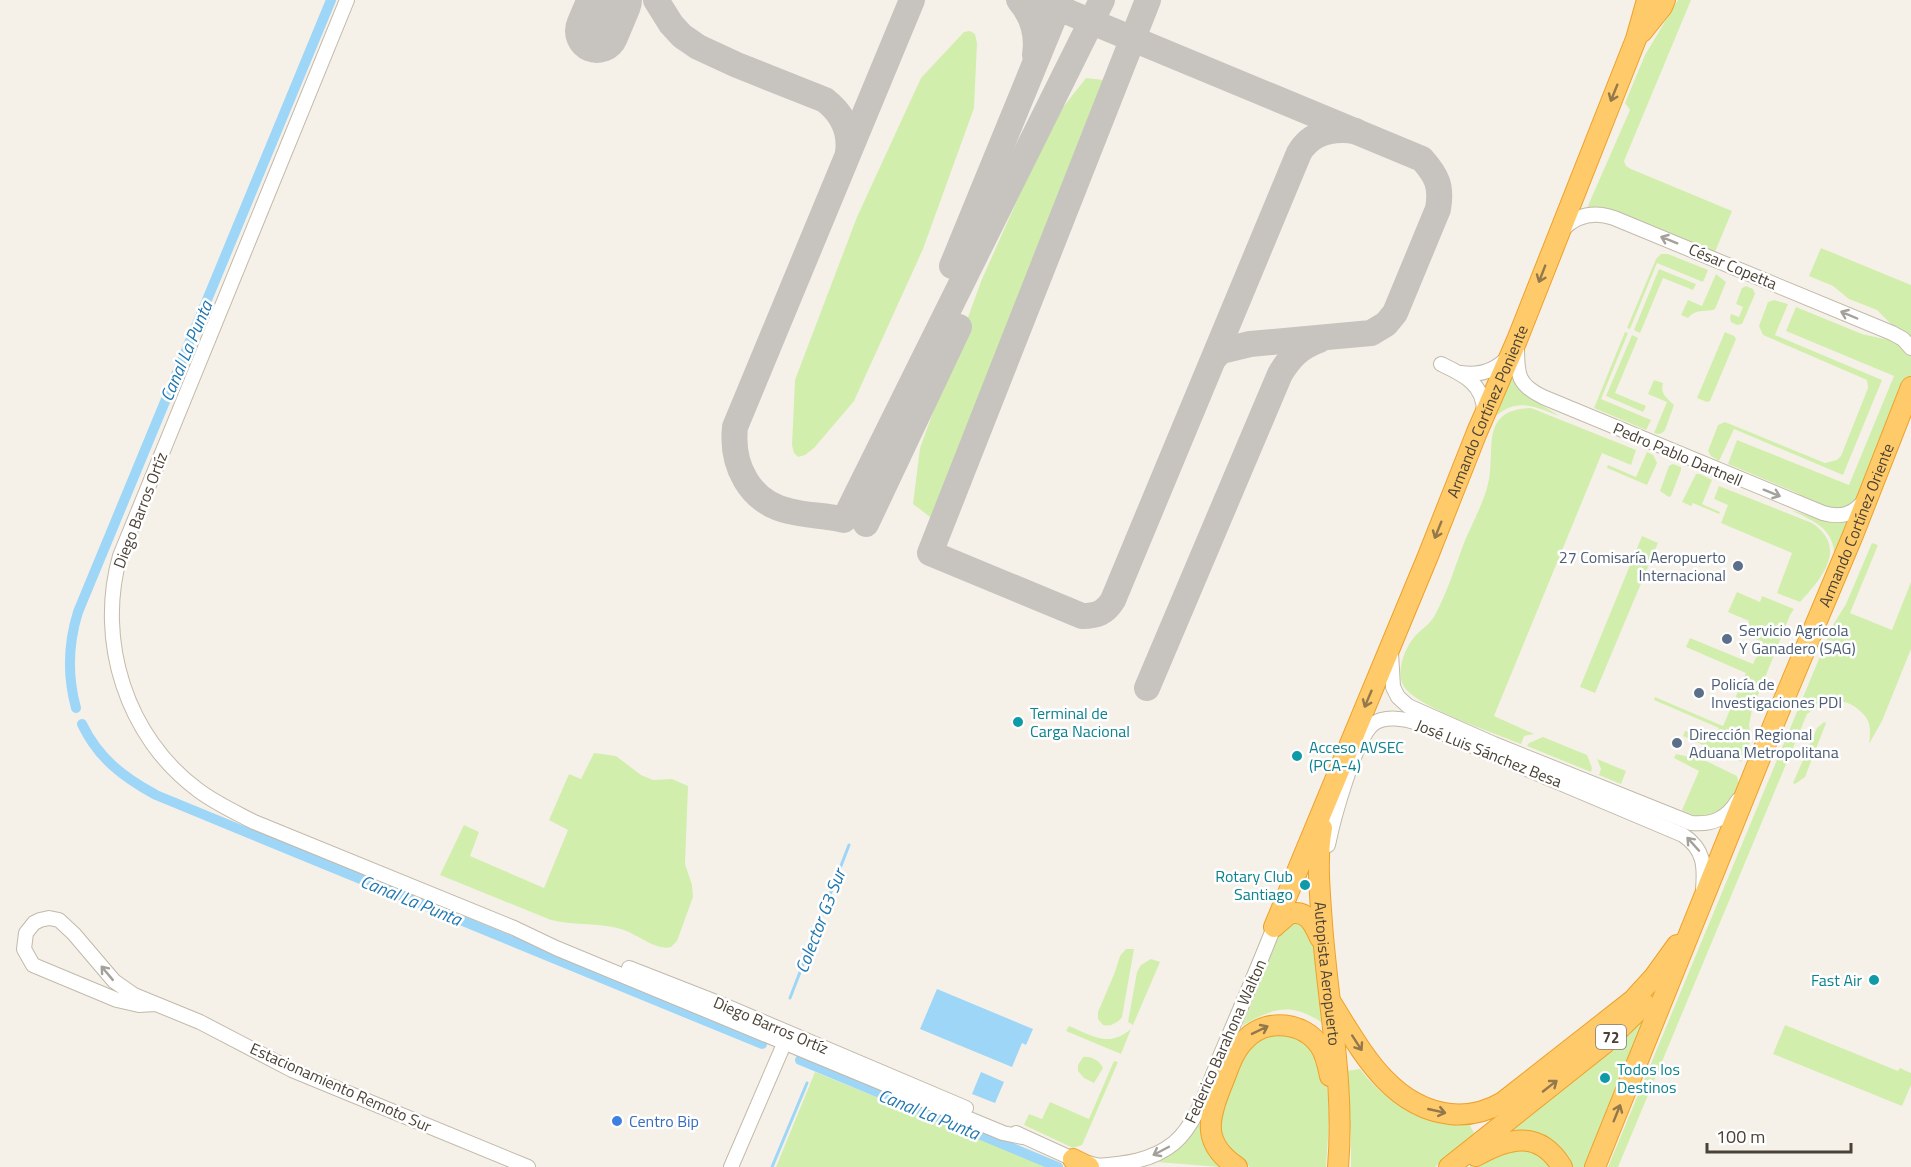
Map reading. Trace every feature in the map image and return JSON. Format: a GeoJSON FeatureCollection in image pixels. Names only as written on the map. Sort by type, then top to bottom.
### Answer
{"type":"FeatureCollection","features":[{"type":"Feature","properties":{"kind":"highway","name":"Armando Cortínez Poniente"},"geometry":{"type":"LineString","coordinates":[[1334,781],[1514,347],[1636,39],[1647,0]]}},
{"type":"Feature","properties":{"kind":"highway","name":"Armando Cortínez Poniente"},"geometry":{"type":"LineString","coordinates":[[1636,39],[1662,8],[1665,0]]}},
{"type":"Feature","properties":{"kind":"highway","name":"Armando Cortínez Oriente"},"geometry":{"type":"LineString","coordinates":[[1692,928],[1911,387]]}},
{"type":"Feature","properties":{"kind":"highway","name":"Autopista Aeropuerto"},"geometry":{"type":"LineString","coordinates":[[1334,781],[1321,834],[1320,879],[1324,946],[1338,1070],[1340,1128],[1338,1167]]}},
{"type":"Feature","properties":{"kind":"highway"},"geometry":{"type":"LineString","coordinates":[[1274,927],[1334,781]]}},
{"type":"Feature","properties":{"kind":"highway"},"geometry":{"type":"LineString","coordinates":[[1330,1001],[1376,1070],[1406,1098],[1426,1108],[1445,1113],[1479,1112],[1495,1107],[1511,1097],[1633,1000],[1663,965],[1701,906]]}},
{"type":"Feature","properties":{"kind":"highway"},"geometry":{"type":"LineString","coordinates":[[1274,927],[1289,914],[1303,914],[1312,921],[1324,946]]}},
{"type":"Feature","properties":{"kind":"highway"},"geometry":{"type":"LineString","coordinates":[[1595,1167],[1692,928]]}},
{"type":"Feature","properties":{"kind":"highway","name":"72"},"geometry":{"type":"LineString","coordinates":[[1449,1167],[1626,1024],[1666,977],[1692,928]]}},
{"type":"Feature","properties":{"kind":"highway"},"geometry":{"type":"LineString","coordinates":[[1237,1167],[1215,1145],[1210,1132],[1211,1115],[1233,1058],[1248,1037],[1270,1025],[1288,1026],[1305,1032],[1319,1044],[1326,1057],[1340,1128]]}},
{"type":"Feature","properties":{"kind":"highway"},"geometry":{"type":"LineString","coordinates":[[1455,1167],[1500,1143],[1514,1140],[1530,1141],[1544,1147],[1562,1167]]}},
{"type":"Feature","properties":{"kind":"street","name":"Diego Barros Ortíz"},"geometry":{"type":"LineString","coordinates":[[347,0],[120,556],[111,600],[114,653],[125,690],[140,724],[171,767],[205,795],[254,822],[514,928],[556,948],[964,1107],[1007,1127],[1022,1137],[1090,1165]]}},
{"type":"Feature","properties":{"kind":"street","name":"César Copetta"},"geometry":{"type":"LineString","coordinates":[[1556,239],[1564,227],[1576,219],[1591,214],[1606,215],[1892,333],[1907,342],[1911,348]]}},
{"type":"Feature","properties":{"kind":"street"},"geometry":{"type":"LineString","coordinates":[[1461,373],[1470,375],[1492,370],[1502,364],[1514,347]]}},
{"type":"Feature","properties":{"kind":"street","name":"Pedro Pablo Dartnell"},"geometry":{"type":"LineString","coordinates":[[1514,347],[1518,373],[1528,388],[1543,397],[1831,516],[1843,516],[1853,512],[1865,500],[1870,490]]}},
{"type":"Feature","properties":{"kind":"street"},"geometry":{"type":"LineString","coordinates":[[1441,364],[1473,381],[1480,391],[1485,415]]}},
{"type":"Feature","properties":{"kind":"street","name":"José Luis Sánchez Besa"},"geometry":{"type":"LineString","coordinates":[[1391,645],[1393,687],[1398,697],[1408,706],[1679,820],[1700,824],[1722,819],[1732,809],[1759,761]]}},
{"type":"Feature","properties":{"kind":"street","name":"José Luis Sánchez Besa"},"geometry":{"type":"LineString","coordinates":[[1320,879],[1341,794],[1355,757],[1369,728],[1377,722],[1388,719],[1419,723],[1683,835],[1695,844],[1704,863],[1701,906]]}},
{"type":"Feature","properties":{"kind":"street","name":"Estacionamiento Remoto Sur"},"geometry":{"type":"LineString","coordinates":[[155,1004],[123,1002],[33,964],[24,949],[26,933],[34,923],[40,920],[49,918],[58,920],[74,933],[114,981],[134,995],[200,1022],[292,1070],[528,1167]]}},
{"type":"Feature","properties":{"kind":"street","name":"Federico Barahona Walton"},"geometry":{"type":"LineString","coordinates":[[1090,1165],[1131,1163],[1165,1149],[1182,1135],[1206,1089],[1274,927]]}},
{"type":"Feature","properties":{"kind":"street"},"geometry":{"type":"LineString","coordinates":[[731,1167],[787,1038]]}},
{"type":"Feature","properties":{"kind":"green space"},"geometry":{"type":"Polygon","coordinates":[[[1678,0],[1691,0],[1624,161],[1631,169],[1732,211],[1715,252],[1651,225],[1587,208],[1630,110],[1625,103],[1645,55],[1678,0]]]}},
{"type":"Feature","properties":{"kind":"green space"},"geometry":{"type":"Polygon","coordinates":[[[970,31],[975,34],[977,43],[974,108],[923,249],[854,401],[814,448],[798,457],[792,445],[795,380],[857,217],[921,78],[964,32],[970,31]]]}},
{"type":"Feature","properties":{"kind":"green space"},"geometry":{"type":"Polygon","coordinates":[[[1086,78],[1112,81],[934,520],[913,504],[920,448],[982,279],[1053,120],[1086,78]]]}},
{"type":"Feature","properties":{"kind":"green space"},"geometry":{"type":"Polygon","coordinates":[[[1821,248],[1911,285],[1911,337],[1892,325],[1877,310],[1849,299],[1833,286],[1809,276],[1821,248]]]}},
{"type":"Feature","properties":{"kind":"green space"},"geometry":{"type":"Polygon","coordinates":[[[1661,254],[1668,254],[1708,270],[1703,282],[1657,263],[1630,329],[1627,328],[1656,259],[1661,254]]]}},
{"type":"Feature","properties":{"kind":"green space"},"geometry":{"type":"Polygon","coordinates":[[[1659,269],[1696,284],[1693,290],[1663,278],[1640,333],[1634,330],[1659,269]]]}},
{"type":"Feature","properties":{"kind":"green space"},"geometry":{"type":"Polygon","coordinates":[[[1716,274],[1726,282],[1715,309],[1697,312],[1688,318],[1681,315],[1688,300],[1702,306],[1716,274]]]}},
{"type":"Feature","properties":{"kind":"green space"},"geometry":{"type":"Polygon","coordinates":[[[1746,286],[1753,289],[1755,294],[1742,324],[1737,325],[1731,322],[1730,318],[1731,314],[1739,317],[1743,307],[1736,304],[1742,288],[1746,286]]]}},
{"type":"Feature","properties":{"kind":"green space"},"geometry":{"type":"Polygon","coordinates":[[[1774,300],[1788,304],[1775,335],[1882,380],[1843,475],[1734,429],[1719,461],[1708,451],[1718,425],[1725,422],[1825,463],[1837,460],[1841,456],[1868,388],[1867,380],[1763,335],[1759,326],[1768,302],[1774,300]]]}},
{"type":"Feature","properties":{"kind":"green space"},"geometry":{"type":"Polygon","coordinates":[[[1796,307],[1862,334],[1893,341],[1901,345],[1911,357],[1911,376],[1859,503],[1838,513],[1815,505],[1795,492],[1728,464],[1737,440],[1849,485],[1894,376],[1786,331],[1796,307]]]}},
{"type":"Feature","properties":{"kind":"green space"},"geometry":{"type":"Polygon","coordinates":[[[1625,332],[1628,333],[1601,399],[1651,420],[1646,430],[1594,408],[1625,332]]]}},
{"type":"Feature","properties":{"kind":"green space"},"geometry":{"type":"Polygon","coordinates":[[[1725,332],[1736,339],[1710,401],[1707,402],[1697,398],[1725,332]]]}},
{"type":"Feature","properties":{"kind":"green space"},"geometry":{"type":"Polygon","coordinates":[[[1632,335],[1638,338],[1615,393],[1646,406],[1643,412],[1606,396],[1632,335]]]}},
{"type":"Feature","properties":{"kind":"green space"},"geometry":{"type":"Polygon","coordinates":[[[1510,373],[1518,388],[1559,416],[1524,405],[1508,408],[1491,420],[1510,373]]]}},
{"type":"Feature","properties":{"kind":"green space"},"geometry":{"type":"Polygon","coordinates":[[[1654,380],[1663,383],[1663,393],[1674,405],[1665,430],[1659,434],[1654,433],[1667,402],[1648,394],[1654,380]]]}},
{"type":"Feature","properties":{"kind":"green space"},"geometry":{"type":"Polygon","coordinates":[[[1531,408],[1636,450],[1631,465],[1602,453],[1494,716],[1534,734],[1524,736],[1521,744],[1457,719],[1422,702],[1403,685],[1401,666],[1408,646],[1431,621],[1440,606],[1483,501],[1490,475],[1496,425],[1502,416],[1531,408]]]}},
{"type":"Feature","properties":{"kind":"green space"},"geometry":{"type":"Polygon","coordinates":[[[1647,452],[1653,455],[1657,463],[1647,485],[1607,468],[1608,465],[1636,477],[1647,452]]]}},
{"type":"Feature","properties":{"kind":"green space"},"geometry":{"type":"Polygon","coordinates":[[[1673,464],[1681,467],[1681,470],[1669,497],[1660,491],[1669,466],[1673,464]]]}},
{"type":"Feature","properties":{"kind":"green space"},"geometry":{"type":"Polygon","coordinates":[[[1696,474],[1712,480],[1702,504],[1720,512],[1719,514],[1693,503],[1691,506],[1682,502],[1696,474]]]}},
{"type":"Feature","properties":{"kind":"green space"},"geometry":{"type":"Polygon","coordinates":[[[1719,486],[1812,523],[1823,533],[1829,543],[1828,563],[1816,583],[1800,602],[1777,593],[1792,553],[1721,523],[1728,505],[1714,499],[1719,486]]]}},
{"type":"Feature","properties":{"kind":"green space"},"geometry":{"type":"Polygon","coordinates":[[[1791,510],[1833,523],[1850,521],[1834,564],[1834,552],[1829,535],[1810,519],[1791,510]]]}},
{"type":"Feature","properties":{"kind":"green space"},"geometry":{"type":"Polygon","coordinates":[[[1642,536],[1658,543],[1595,693],[1580,687],[1642,536]]]}},
{"type":"Feature","properties":{"kind":"green space"},"geometry":{"type":"Polygon","coordinates":[[[1872,543],[1878,545],[1850,613],[1892,630],[1911,582],[1911,649],[1882,721],[1869,744],[1868,721],[1853,705],[1833,702],[1820,706],[1807,714],[1618,1167],[1608,1167],[1833,625],[1846,604],[1872,543]]]}},
{"type":"Feature","properties":{"kind":"green space"},"geometry":{"type":"Polygon","coordinates":[[[1737,592],[1760,602],[1762,596],[1794,609],[1752,710],[1749,725],[1751,740],[1741,762],[1683,736],[1685,731],[1715,737],[1719,728],[1654,700],[1655,697],[1723,726],[1746,673],[1686,647],[1690,638],[1753,664],[1763,642],[1744,634],[1749,621],[1728,612],[1737,592]]]}},
{"type":"Feature","properties":{"kind":"green space"},"geometry":{"type":"Polygon","coordinates":[[[1824,722],[1826,723],[1805,777],[1795,784],[1793,783],[1817,728],[1824,722]]]}},
{"type":"Feature","properties":{"kind":"green space"},"geometry":{"type":"Polygon","coordinates":[[[1543,737],[1587,755],[1592,768],[1591,772],[1527,746],[1543,737]]]}},
{"type":"Feature","properties":{"kind":"green space"},"geometry":{"type":"Polygon","coordinates":[[[594,753],[616,756],[641,775],[653,780],[672,779],[688,786],[685,864],[692,885],[693,897],[677,941],[671,947],[654,945],[624,930],[551,920],[440,875],[464,825],[479,832],[470,856],[544,888],[568,830],[549,820],[569,774],[581,779],[594,753]]]}},
{"type":"Feature","properties":{"kind":"green space"},"geometry":{"type":"Polygon","coordinates":[[[1676,754],[1704,760],[1737,776],[1739,784],[1729,801],[1717,813],[1702,817],[1682,810],[1699,771],[1674,758],[1676,754]]]}},
{"type":"Feature","properties":{"kind":"green space"},"geometry":{"type":"Polygon","coordinates":[[[1597,759],[1626,771],[1621,784],[1599,775],[1601,769],[1597,759]]]}},
{"type":"Feature","properties":{"kind":"green space"},"geometry":{"type":"Polygon","coordinates":[[[1292,922],[1300,922],[1316,945],[1324,1024],[1302,1012],[1283,1010],[1274,1011],[1242,1026],[1276,942],[1282,931],[1292,922]]]}},
{"type":"Feature","properties":{"kind":"green space"},"geometry":{"type":"Polygon","coordinates":[[[1126,949],[1134,949],[1122,1017],[1114,1024],[1103,1025],[1098,1019],[1098,1012],[1120,956],[1126,949]]]}},
{"type":"Feature","properties":{"kind":"green space"},"geometry":{"type":"Polygon","coordinates":[[[1151,959],[1160,962],[1133,1025],[1128,1022],[1137,972],[1141,965],[1151,959]]]}},
{"type":"Feature","properties":{"kind":"green space"},"geometry":{"type":"Polygon","coordinates":[[[1653,1009],[1586,1167],[1569,1167],[1500,1137],[1653,1009]]]}},
{"type":"Feature","properties":{"kind":"green space"},"geometry":{"type":"Polygon","coordinates":[[[1785,1025],[1898,1071],[1900,1068],[1911,1073],[1911,1085],[1902,1106],[1773,1054],[1785,1025]]]}},
{"type":"Feature","properties":{"kind":"green space"},"geometry":{"type":"Polygon","coordinates":[[[1069,1026],[1093,1036],[1108,1039],[1123,1035],[1131,1029],[1121,1054],[1066,1031],[1069,1026]]]}},
{"type":"Feature","properties":{"kind":"green space"},"geometry":{"type":"Polygon","coordinates":[[[1275,1030],[1305,1042],[1315,1053],[1322,1067],[1329,1118],[1326,1167],[1250,1167],[1238,1159],[1221,1138],[1218,1119],[1248,1042],[1275,1030]]]}},
{"type":"Feature","properties":{"kind":"green space"},"geometry":{"type":"Polygon","coordinates":[[[1083,1057],[1094,1059],[1103,1068],[1094,1083],[1084,1078],[1078,1071],[1078,1065],[1083,1057]]]}},
{"type":"Feature","properties":{"kind":"green space"},"geometry":{"type":"Polygon","coordinates":[[[1114,1061],[1118,1062],[1082,1145],[1073,1148],[1024,1125],[1029,1114],[1042,1119],[1050,1102],[1089,1119],[1114,1061]]]}},
{"type":"Feature","properties":{"kind":"green space"},"geometry":{"type":"Polygon","coordinates":[[[1360,1069],[1382,1093],[1394,1102],[1421,1115],[1468,1122],[1474,1133],[1435,1167],[1351,1167],[1346,1071],[1360,1069]]]}},
{"type":"Feature","properties":{"kind":"green space"},"geometry":{"type":"Polygon","coordinates":[[[815,1072],[1048,1167],[776,1167],[815,1072]]]}},
{"type":"Feature","properties":{"kind":"green space"},"geometry":{"type":"Polygon","coordinates":[[[1204,1113],[1220,1167],[1156,1162],[1185,1142],[1196,1129],[1204,1113]]]}},
{"type":"Feature","properties":{"kind":"green space"},"geometry":{"type":"Polygon","coordinates":[[[1510,1147],[1541,1153],[1554,1167],[1469,1167],[1483,1157],[1510,1147]]]}},
{"type":"Feature","properties":{"kind":"water"},"geometry":{"type":"Polygon","coordinates":[[[937,989],[1033,1029],[1026,1045],[1022,1043],[1012,1067],[920,1029],[937,989]]]}},
{"type":"Feature","properties":{"kind":"water"},"geometry":{"type":"Polygon","coordinates":[[[981,1072],[1004,1082],[995,1103],[972,1094],[981,1072]]]}},
{"type":"Feature","properties":{"kind":"waterway","name":"Canal La Punta"},"geometry":{"type":"LineString","coordinates":[[76,708],[71,684],[70,660],[72,636],[78,612],[331,0]]}},
{"type":"Feature","properties":{"kind":"waterway","name":"Canal La Punta"},"geometry":{"type":"LineString","coordinates":[[82,724],[96,747],[113,766],[156,795],[762,1044]]}},
{"type":"Feature","properties":{"kind":"waterway","name":"Colector G3 Sur"},"geometry":{"type":"LineString","coordinates":[[790,998],[849,845]]}},
{"type":"Feature","properties":{"kind":"waterway","name":"Canal La Punta"},"geometry":{"type":"LineString","coordinates":[[800,1060],[1058,1167]]}},
{"type":"Feature","properties":{"kind":"waterway"},"geometry":{"type":"LineString","coordinates":[[772,1167],[807,1083]]}},
{"type":"Feature","properties":{"kind":"taxiway"},"geometry":{"type":"LineString","coordinates":[[656,0],[671,24],[682,36],[698,47],[825,100],[837,111],[847,130],[848,153]]}},
{"type":"Feature","properties":{"kind":"taxiway"},"geometry":{"type":"LineString","coordinates":[[912,0],[735,427],[736,455],[740,468],[753,490],[775,506],[796,513],[844,520],[1102,0]]}},
{"type":"Feature","properties":{"kind":"taxiway"},"geometry":{"type":"LineString","coordinates":[[1019,0],[1033,26],[1036,40],[1035,55]]}},
{"type":"Feature","properties":{"kind":"taxiway"},"geometry":{"type":"LineString","coordinates":[[1039,0],[1422,159],[1435,176],[1439,188],[1438,209],[1395,313],[1386,324],[1371,333],[1250,344],[1221,351],[1215,357]]}},
{"type":"Feature","properties":{"kind":"taxiway"},"geometry":{"type":"LineString","coordinates":[[952,266],[1061,0]]}},
{"type":"Feature","properties":{"kind":"taxiway"},"geometry":{"type":"LineString","coordinates":[[1148,0],[930,553],[1082,616],[1104,611],[1113,600],[1299,153],[1310,140],[1323,133],[1339,130],[1355,131]]}},
{"type":"Feature","properties":{"kind":"taxiway"},"geometry":{"type":"LineString","coordinates":[[861,489],[858,508],[866,524],[959,327]]}},
{"type":"Feature","properties":{"kind":"taxiway"},"geometry":{"type":"LineString","coordinates":[[1147,688],[1280,374],[1296,353],[1319,340]]}},
{"type":"Feature","properties":{"kind":"runway"},"geometry":{"type":"LineString","coordinates":[[597,31],[610,0]]}},
{"type":"Feature","properties":{"kind":"place","name":"27 Comisaría Aeropuerto Internacional"},"geometry":{"type":"Point","coordinates":[1738,566]}},
{"type":"Feature","properties":{"kind":"place","name":"Servicio Agrícola Y Ganadero (SAG)"},"geometry":{"type":"Point","coordinates":[1727,639]}},
{"type":"Feature","properties":{"kind":"place","name":"Policía de Investigaciones PDI"},"geometry":{"type":"Point","coordinates":[1699,693]}},
{"type":"Feature","properties":{"kind":"place","name":"Terminal de Carga Nacional"},"geometry":{"type":"Point","coordinates":[1018,722]}},
{"type":"Feature","properties":{"kind":"place","name":"Dirección Regional Aduana Metropolitana"},"geometry":{"type":"Point","coordinates":[1677,743]}},
{"type":"Feature","properties":{"kind":"place","name":"Acceso AVSEC (PCA-4)"},"geometry":{"type":"Point","coordinates":[1297,756]}},
{"type":"Feature","properties":{"kind":"place","name":"Rotary Club Santiago"},"geometry":{"type":"Point","coordinates":[1305,885]}},
{"type":"Feature","properties":{"kind":"place","name":"Fast Air"},"geometry":{"type":"Point","coordinates":[1874,980]}},
{"type":"Feature","properties":{"kind":"place","name":"Todos los Destinos"},"geometry":{"type":"Point","coordinates":[1605,1078]}},
{"type":"Feature","properties":{"kind":"place","name":"Centro Bip"},"geometry":{"type":"Point","coordinates":[617,1121]}}]}
